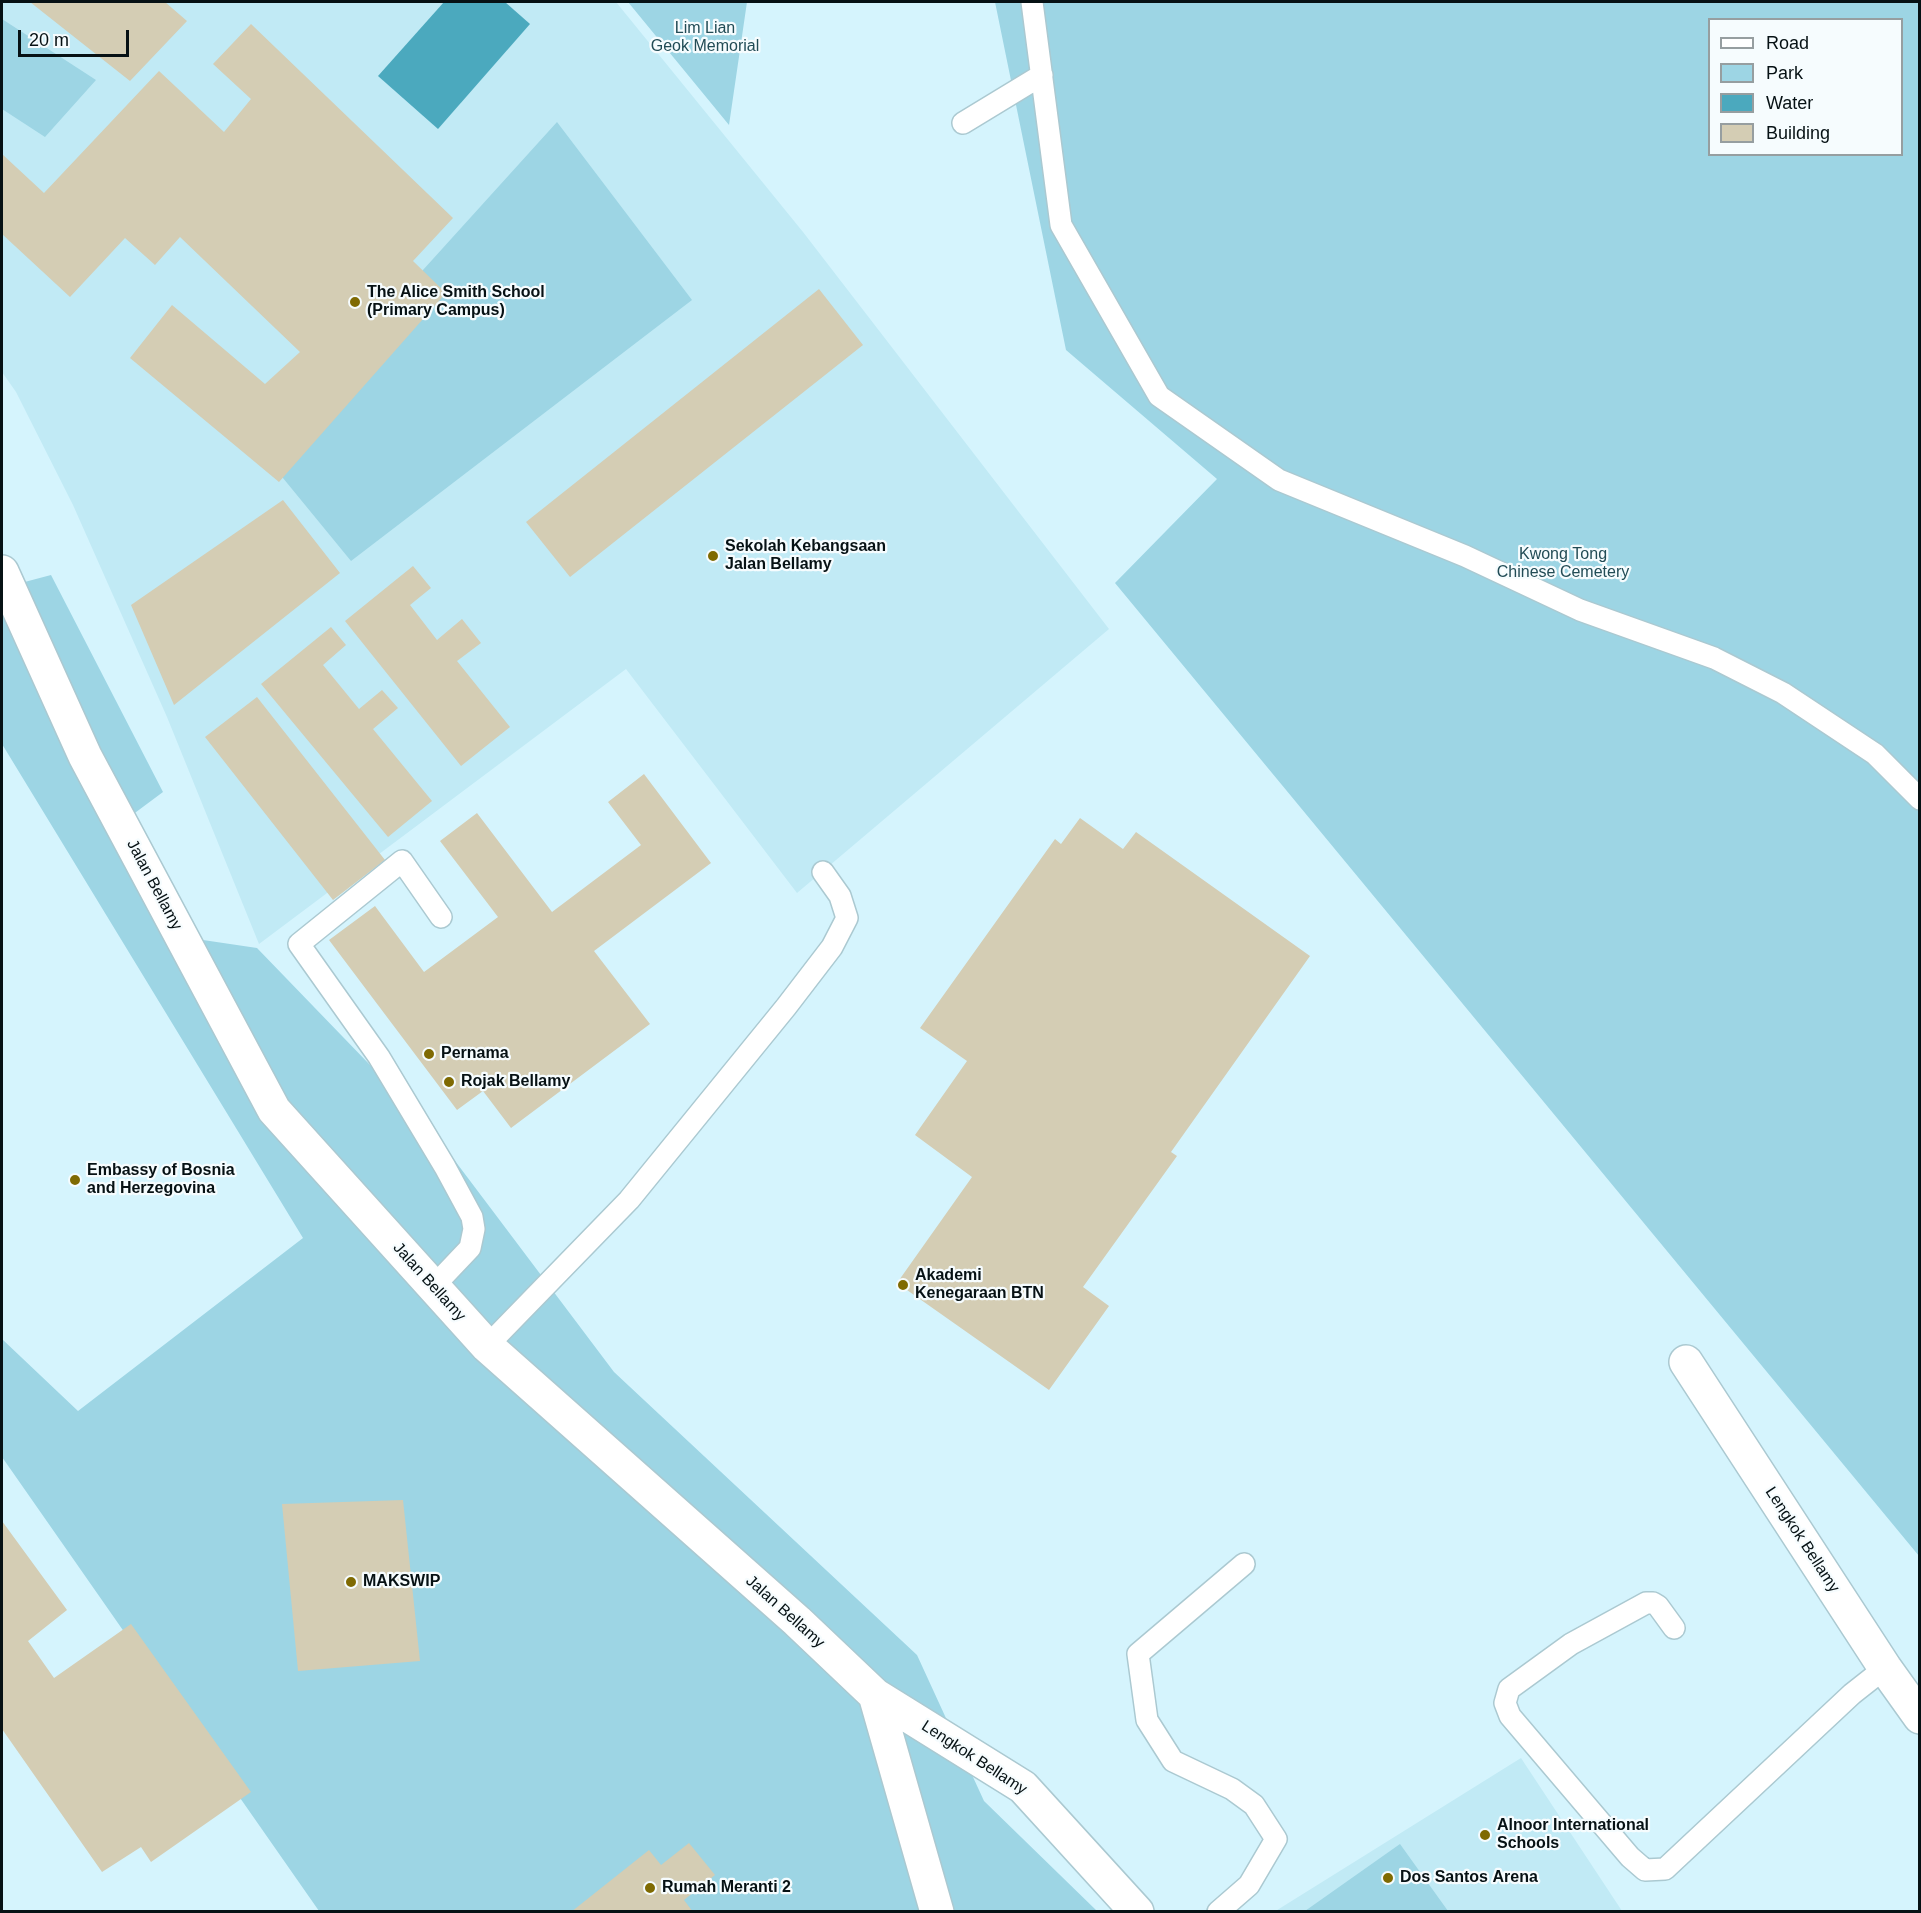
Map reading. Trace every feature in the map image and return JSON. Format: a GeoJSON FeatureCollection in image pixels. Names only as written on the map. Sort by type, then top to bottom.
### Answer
{"type":"FeatureCollection","features":[{"type":"Feature","properties":{"kind":"street","name":"Jalan Bellamy"},"geometry":{"type":"LineString","coordinates":[[2,572],[85,756],[274,1110],[487,1346],[797,1621],[875,1695]]}},
{"type":"Feature","properties":{"kind":"street","name":"Lengkok Bellamy"},"geometry":{"type":"LineString","coordinates":[[1686,1362],[1885,1668],[1920,1717]]}},
{"type":"Feature","properties":{"kind":"street"},"geometry":{"type":"LineString","coordinates":[[875,1695],[937,1911]]}},
{"type":"Feature","properties":{"kind":"street","name":"Lengkok Bellamy"},"geometry":{"type":"LineString","coordinates":[[875,1695],[1023,1786],[1137,1911]]}},
{"type":"Feature","properties":{"kind":"lane"},"geometry":{"type":"LineString","coordinates":[[1032,2],[1061,225],[1159,396],[1279,480],[1465,555],[1581,610],[1714,658],[1783,693],[1875,754],[1920,799]]}},
{"type":"Feature","properties":{"kind":"lane"},"geometry":{"type":"LineString","coordinates":[[963,123],[1041,75]]}},
{"type":"Feature","properties":{"kind":"lane"},"geometry":{"type":"LineString","coordinates":[[434,1287],[470,1248],[474,1229],[472,1217],[379,1057],[298,944],[402,861],[441,917]]}},
{"type":"Feature","properties":{"kind":"lane"},"geometry":{"type":"LineString","coordinates":[[487,1346],[629,1200],[786,1008],[832,947],[848,918],[840,896],[823,872]]}},
{"type":"Feature","properties":{"kind":"lane"},"geometry":{"type":"LineString","coordinates":[[1218,1911],[1250,1885],[1276,1839],[1254,1805],[1232,1789],[1173,1761],[1148,1720],[1138,1654],[1244,1564]]}},
{"type":"Feature","properties":{"kind":"lane"},"geometry":{"type":"LineString","coordinates":[[1674,1628],[1658,1605],[1653,1602],[1646,1603],[1570,1644],[1509,1689],[1505,1703],[1510,1716],[1630,1857],[1645,1870],[1665,1869],[1852,1694],[1885,1668]]}},
{"type":"Feature","properties":{"kind":"shaded area"},"geometry":{"type":"Polygon","coordinates":[[[2,2],[616,2],[803,232],[1109,629],[797,893],[626,669],[259,944],[167,717],[73,505],[16,392],[2,372],[2,2]]]}},
{"type":"Feature","properties":{"kind":"shaded area","name":"Alnoor International Schools"},"geometry":{"type":"Polygon","coordinates":[[[1521,1758],[1622,1911],[1274,1912],[1521,1758]]]}},
{"type":"Feature","properties":{"kind":"green space","name":"Lim Lian Geok Memorial"},"geometry":{"type":"Polygon","coordinates":[[[628,2],[747,2],[729,125],[628,2]]]}},
{"type":"Feature","properties":{"kind":"green space","name":"Kwong Tong Chinese Cemetery"},"geometry":{"type":"Polygon","coordinates":[[[995,2],[1919,2],[1919,1556],[1115,583],[1217,479],[1066,350],[995,2]]]}},
{"type":"Feature","properties":{"kind":"green space"},"geometry":{"type":"Polygon","coordinates":[[[2,19],[96,80],[45,137],[2,109],[2,19]]]}},
{"type":"Feature","properties":{"kind":"green space"},"geometry":{"type":"Polygon","coordinates":[[[557,122],[692,300],[351,561],[260,450],[557,122]]]}},
{"type":"Feature","properties":{"kind":"green space"},"geometry":{"type":"Polygon","coordinates":[[[51,575],[163,792],[120,824],[176,936],[257,948],[428,1125],[614,1372],[917,1655],[984,1801],[1097,1911],[319,1911],[2,1457],[2,1339],[78,1411],[303,1238],[2,744],[2,588],[51,575]]]}},
{"type":"Feature","properties":{"kind":"green space","name":"Dos Santos Arena"},"geometry":{"type":"Polygon","coordinates":[[[1400,1844],[1448,1911],[1305,1911],[1400,1844]]]}},
{"type":"Feature","properties":{"kind":"water"},"geometry":{"type":"Polygon","coordinates":[[[444,2],[505,2],[530,24],[438,129],[378,76],[444,2]]]}},
{"type":"Feature","properties":{"kind":"building"},"geometry":{"type":"Polygon","coordinates":[[[30,2],[165,2],[187,21],[130,81],[30,2]]]}},
{"type":"Feature","properties":{"kind":"building"},"geometry":{"type":"Polygon","coordinates":[[[251,24],[453,218],[413,261],[446,293],[279,482],[130,358],[172,305],[265,384],[300,352],[180,237],[155,265],[125,238],[70,297],[2,234],[2,154],[44,193],[159,71],[224,132],[251,99],[213,64],[251,24]]]}},
{"type":"Feature","properties":{"kind":"building"},"geometry":{"type":"Polygon","coordinates":[[[819,289],[863,345],[570,577],[526,522],[819,289]]]}},
{"type":"Feature","properties":{"kind":"building"},"geometry":{"type":"Polygon","coordinates":[[[283,500],[340,573],[174,705],[131,605],[283,500]]]}},
{"type":"Feature","properties":{"kind":"building"},"geometry":{"type":"Polygon","coordinates":[[[413,566],[431,588],[410,605],[437,640],[462,619],[481,643],[457,661],[510,727],[461,766],[345,621],[413,566]]]}},
{"type":"Feature","properties":{"kind":"building"},"geometry":{"type":"Polygon","coordinates":[[[331,627],[346,645],[323,665],[359,709],[382,690],[398,708],[373,729],[432,801],[388,837],[261,684],[331,627]]]}},
{"type":"Feature","properties":{"kind":"building"},"geometry":{"type":"Polygon","coordinates":[[[257,697],[385,860],[333,900],[205,737],[257,697]]]}},
{"type":"Feature","properties":{"kind":"building"},"geometry":{"type":"Polygon","coordinates":[[[644,774],[711,863],[594,951],[650,1024],[511,1128],[483,1091],[457,1110],[329,940],[375,906],[424,972],[498,917],[440,841],[477,813],[552,912],[641,845],[608,802],[644,774]]]}},
{"type":"Feature","properties":{"kind":"building"},"geometry":{"type":"Polygon","coordinates":[[[1080,818],[1123,849],[1136,832],[1310,956],[1171,1152],[1177,1156],[1083,1287],[1109,1306],[1049,1390],[897,1283],[972,1177],[915,1135],[967,1061],[920,1028],[1055,839],[1061,844],[1080,818]]]}},
{"type":"Feature","properties":{"kind":"building","name":"MAKSWIP"},"geometry":{"type":"Polygon","coordinates":[[[403,1500],[420,1661],[298,1671],[282,1504],[403,1500]]]}},
{"type":"Feature","properties":{"kind":"building"},"geometry":{"type":"Polygon","coordinates":[[[2,1521],[67,1610],[28,1641],[54,1678],[131,1624],[251,1792],[151,1862],[141,1847],[102,1872],[2,1729],[2,1521]]]}},
{"type":"Feature","properties":{"kind":"building","name":"Rumah Meranti 2"},"geometry":{"type":"Polygon","coordinates":[[[689,1843],[715,1875],[684,1900],[693,1912],[571,1912],[649,1850],[661,1865],[689,1843]]]}},
{"type":"Feature","properties":{"kind":"place","name":"The Alice Smith School (Primary Campus)"},"geometry":{"type":"Point","coordinates":[355,302]}},
{"type":"Feature","properties":{"kind":"place","name":"Sekolah Kebangsaan Jalan Bellamy"},"geometry":{"type":"Point","coordinates":[713,556]}},
{"type":"Feature","properties":{"kind":"place","name":"Pernama"},"geometry":{"type":"Point","coordinates":[429,1054]}},
{"type":"Feature","properties":{"kind":"place","name":"Rojak Bellamy"},"geometry":{"type":"Point","coordinates":[449,1082]}},
{"type":"Feature","properties":{"kind":"place","name":"Embassy of Bosnia and Herzegovina"},"geometry":{"type":"Point","coordinates":[75,1180]}},
{"type":"Feature","properties":{"kind":"place","name":"Akademi Kenegaraan BTN"},"geometry":{"type":"Point","coordinates":[903,1285]}},
{"type":"Feature","properties":{"kind":"place","name":"MAKSWIP"},"geometry":{"type":"Point","coordinates":[351,1582]}},
{"type":"Feature","properties":{"kind":"place","name":"Alnoor International Schools"},"geometry":{"type":"Point","coordinates":[1485,1835]}},
{"type":"Feature","properties":{"kind":"place","name":"Dos Santos Arena"},"geometry":{"type":"Point","coordinates":[1388,1878]}},
{"type":"Feature","properties":{"kind":"place","name":"Rumah Meranti 2"},"geometry":{"type":"Point","coordinates":[650,1888]}}]}
